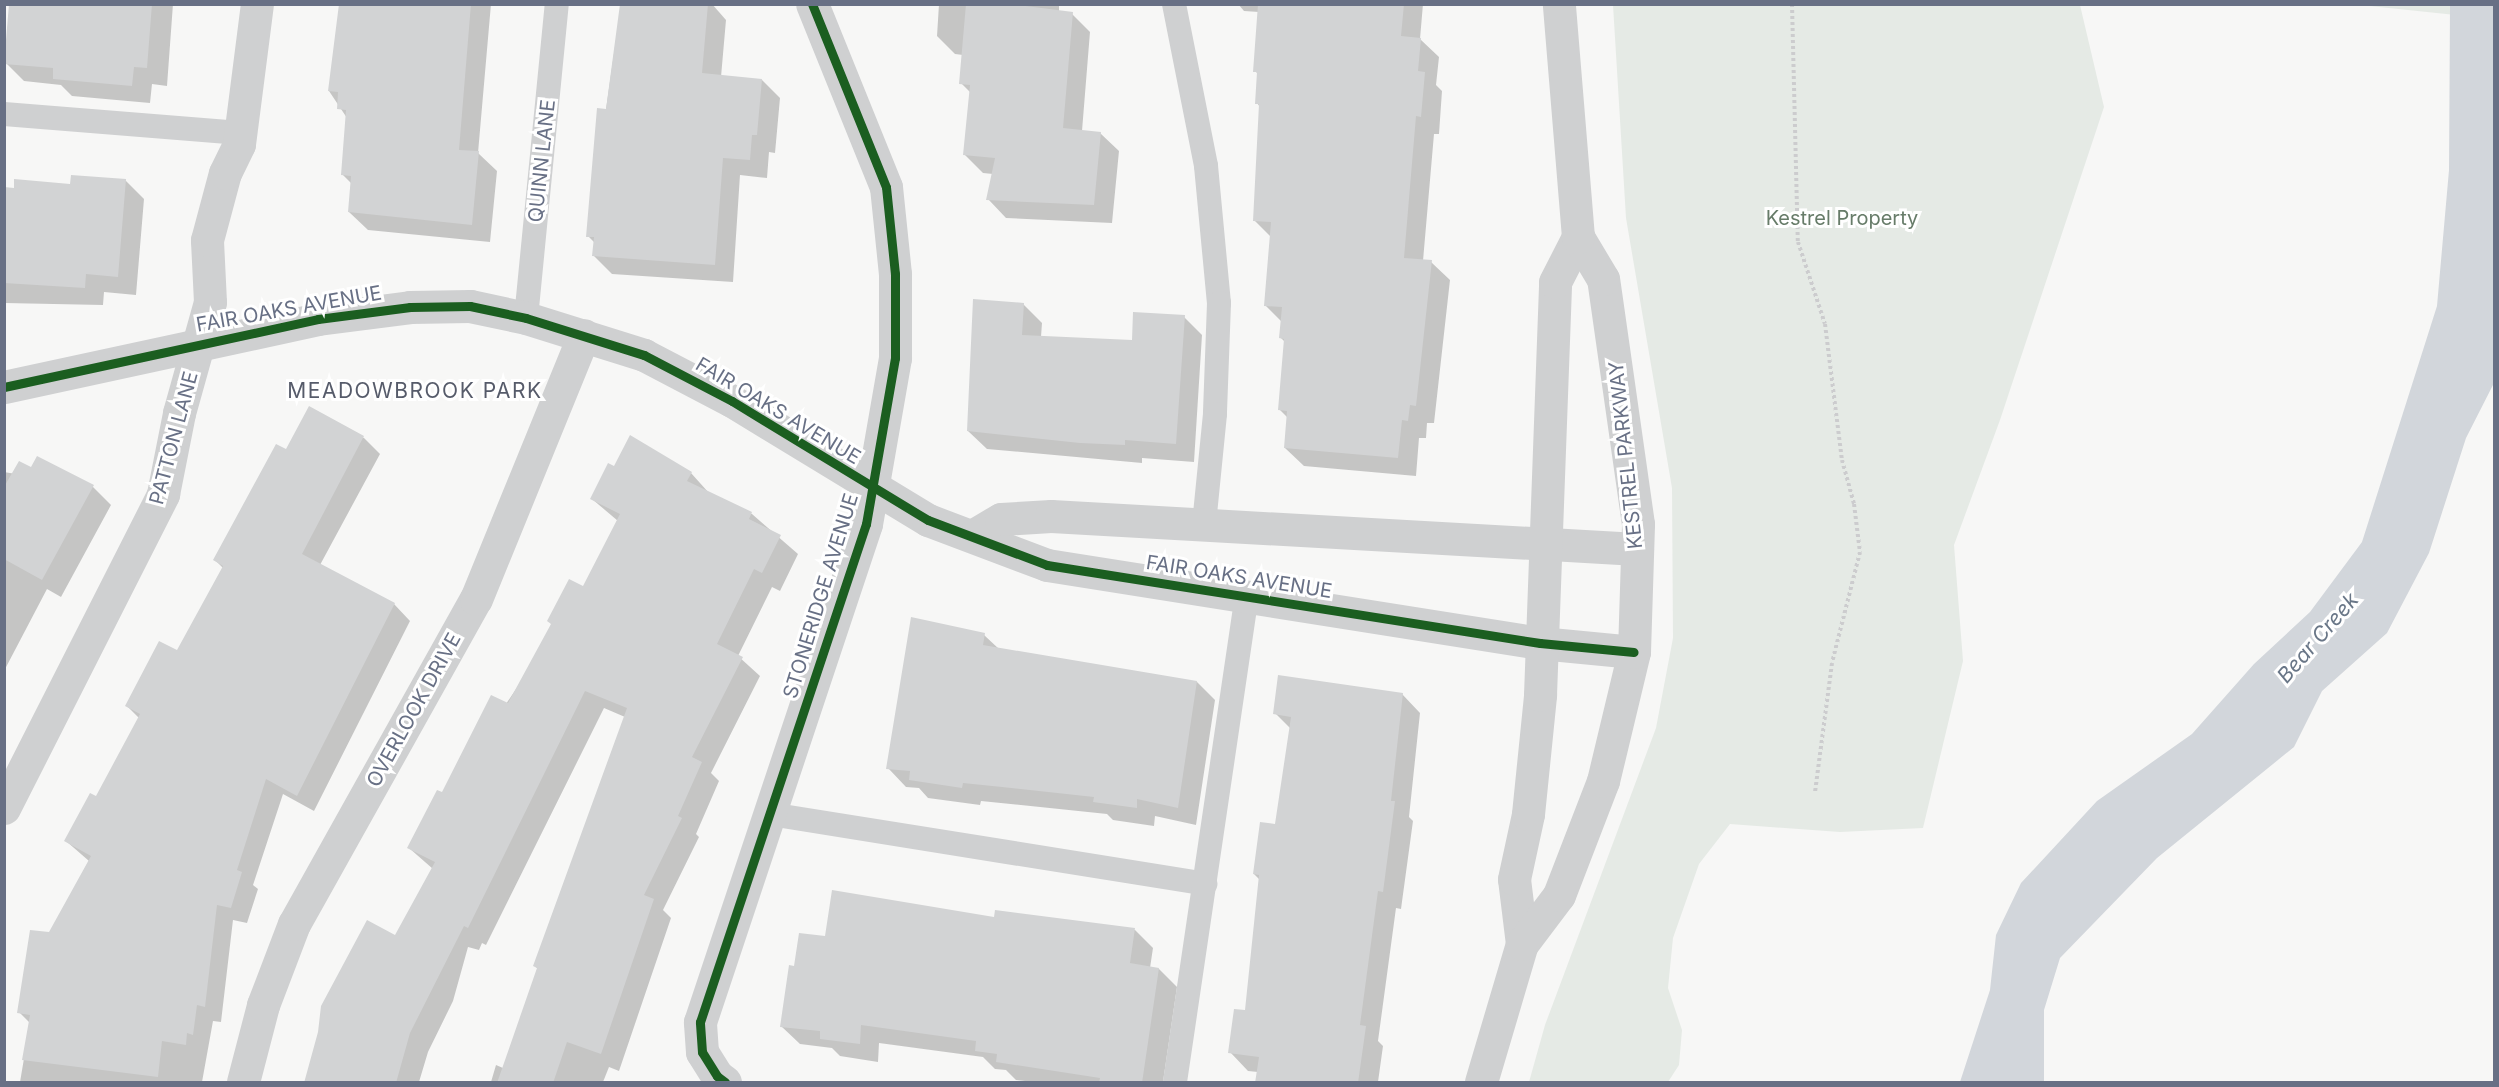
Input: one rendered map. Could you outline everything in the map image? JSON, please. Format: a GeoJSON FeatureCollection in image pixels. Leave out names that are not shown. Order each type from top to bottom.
{"type":"FeatureCollection","features":[{"type":"Feature","properties":{"kind":"street","name":"PATTON LANE"},"geometry":{"type":"LineString","coordinates":[[4,808],[163,494],[179,413],[201,341],[210,302],[207,240],[240,133],[257,4]]}},
{"type":"Feature","properties":{"kind":"street","name":"STONERIDGE AVENUE"},"geometry":{"type":"LineString","coordinates":[[725,1083],[717,1076],[702,1052],[700,1022],[856,559],[873,489],[895,358],[895,274],[886,187],[812,4]]}},
{"type":"Feature","properties":{"kind":"street","name":"KESTREL PARKWAY"},"geometry":{"type":"LineString","coordinates":[[1481,1083],[1522,944],[1559,895],[1603,781],[1634,652],[1637,549],[1626,426],[1603,279],[1578,237],[1559,4]]}},
{"type":"Feature","properties":{"kind":"street","name":"KESTREL PARKWAY"},"geometry":{"type":"LineString","coordinates":[[1522,944],[1514,879],[1528,814],[1540,695],[1540,643],[1555,282],[1578,237]]}},
{"type":"Feature","properties":{"kind":"street","name":"FAIR OAKS AVENUE"},"geometry":{"type":"LineString","coordinates":[[4,387],[201,341],[318,319],[410,307],[470,306],[584,334],[644,356],[732,401],[873,489],[928,520],[974,535],[1047,565],[1540,643],[1634,652]]}},
{"type":"Feature","properties":{"kind":"street","name":"OVERLOOK DRIVE"},"geometry":{"type":"LineString","coordinates":[[243,1083],[263,1005],[294,924],[477,599],[584,334]]}},
{"type":"Feature","properties":{"kind":"street"},"geometry":{"type":"LineString","coordinates":[[974,535],[1001,519],[1051,516],[1637,549]]}},
{"type":"Feature","properties":{"kind":"lane","name":"QUINN LANE"},"geometry":{"type":"LineString","coordinates":[[526,318],[557,4]]}},
{"type":"Feature","properties":{"kind":"lane"},"geometry":{"type":"LineString","coordinates":[[1174,4],[1206,166],[1219,303],[1215,414],[1204,524]]}},
{"type":"Feature","properties":{"kind":"lane"},"geometry":{"type":"LineString","coordinates":[[4,114],[240,133]]}},
{"type":"Feature","properties":{"kind":"lane"},"geometry":{"type":"LineString","coordinates":[[1175,1083],[1247,597]]}},
{"type":"Feature","properties":{"kind":"lane"},"geometry":{"type":"LineString","coordinates":[[770,814],[1205,884]]}},
{"type":"Feature","properties":{"kind":"path"},"geometry":{"type":"LineString","coordinates":[[1792,4],[1798,242],[1825,324],[1842,460],[1854,504],[1860,552],[1832,663],[1815,792]]}},
{"type":"Feature","properties":{"kind":"green space","name":"Kestrel Property"},"geometry":{"type":"Polygon","coordinates":[[[1613,5],[2080,5],[2104,107],[2000,420],[1954,545],[1963,661],[1923,828],[1840,832],[1730,824],[1699,864],[1673,938],[1668,988],[1682,1030],[1679,1065],[1668,1082],[1529,1082],[1545,1025],[1656,728],[1673,638],[1672,488],[1626,218],[1613,5]]]}},
{"type":"Feature","properties":{"kind":"green space"},"geometry":{"type":"Polygon","coordinates":[[[2360,5],[2494,5],[2494,19],[2360,5]]]}},
{"type":"Feature","properties":{"kind":"water","name":"Bear Creek"},"geometry":{"type":"Polygon","coordinates":[[[2450,5],[2494,5],[2494,383],[2466,438],[2429,553],[2387,633],[2322,691],[2294,747],[2157,858],[2060,958],[2044,1010],[2044,1082],[1960,1082],[1990,990],[1996,935],[2021,883],[2097,801],[2192,734],[2254,664],[2310,612],[2362,542],[2437,306],[2449,170],[2450,5]]]}},
{"type":"Feature","properties":{"kind":"building"},"geometry":{"type":"Polygon","coordinates":[[[9,4],[152,4],[147,68],[134,67],[132,86],[53,79],[53,68],[4,64],[9,4]]]}},
{"type":"Feature","properties":{"kind":"building"},"geometry":{"type":"Polygon","coordinates":[[[339,4],[471,4],[459,150],[479,151],[472,225],[348,212],[351,176],[341,175],[346,110],[337,109],[338,92],[328,91],[339,4]]]}},
{"type":"Feature","properties":{"kind":"building"},"geometry":{"type":"Polygon","coordinates":[[[620,4],[708,4],[702,73],[762,79],[757,135],[752,135],[750,160],[723,158],[715,265],[592,256],[594,237],[586,237],[597,108],[606,109],[620,4]]]}},
{"type":"Feature","properties":{"kind":"building"},"geometry":{"type":"Polygon","coordinates":[[[966,4],[1010,4],[1073,12],[1063,128],[1101,132],[1094,205],[986,200],[995,158],[963,155],[970,85],[959,84],[966,4]]]}},
{"type":"Feature","properties":{"kind":"building"},"geometry":{"type":"Polygon","coordinates":[[[1258,4],[1404,4],[1401,36],[1421,38],[1418,71],[1425,72],[1421,117],[1416,116],[1404,258],[1432,260],[1416,406],[1410,405],[1408,421],[1402,420],[1398,458],[1284,448],[1287,411],[1278,410],[1284,339],[1279,338],[1282,307],[1264,306],[1271,222],[1253,221],[1259,104],[1255,104],[1257,72],[1253,72],[1258,4]]]}},
{"type":"Feature","properties":{"kind":"building"},"geometry":{"type":"Polygon","coordinates":[[[71,175],[126,179],[118,277],[86,274],[85,288],[4,283],[4,187],[14,188],[14,179],[70,184],[71,175]]]}},
{"type":"Feature","properties":{"kind":"building"},"geometry":{"type":"Polygon","coordinates":[[[973,299],[1024,303],[1022,335],[1132,340],[1133,312],[1185,315],[1176,444],[1125,440],[1125,445],[1080,443],[967,431],[973,299]]]}},
{"type":"Feature","properties":{"kind":"building"},"geometry":{"type":"Polygon","coordinates":[[[309,406],[364,436],[302,554],[395,603],[297,796],[266,779],[237,870],[242,872],[231,908],[217,905],[205,1007],[197,1005],[193,1035],[187,1033],[186,1045],[162,1041],[158,1077],[22,1060],[30,1015],[17,1013],[30,930],[49,932],[91,856],[64,841],[90,793],[96,796],[140,714],[125,706],[159,641],[177,650],[223,566],[213,560],[276,444],[286,449],[309,406]]]}},
{"type":"Feature","properties":{"kind":"building"},"geometry":{"type":"Polygon","coordinates":[[[630,435],[692,472],[687,481],[752,512],[749,519],[781,535],[762,573],[754,569],[717,644],[743,657],[692,757],[702,762],[678,816],[682,818],[644,895],[654,899],[601,1054],[567,1042],[553,1083],[497,1083],[537,968],[533,966],[627,708],[585,691],[468,928],[464,926],[410,1033],[396,1083],[304,1083],[318,1032],[321,1006],[367,920],[395,935],[435,862],[407,848],[437,790],[442,792],[491,695],[508,703],[551,624],[547,621],[569,579],[583,586],[620,514],[590,499],[608,463],[614,466],[630,435]]]}},
{"type":"Feature","properties":{"kind":"building"},"geometry":{"type":"Polygon","coordinates":[[[37,456],[94,485],[42,580],[4,559],[4,487],[19,461],[31,467],[37,456]]]}},
{"type":"Feature","properties":{"kind":"building"},"geometry":{"type":"Polygon","coordinates":[[[911,617],[985,633],[983,645],[1197,681],[1178,808],[1137,799],[1137,808],[1093,802],[1094,797],[963,783],[962,788],[909,780],[910,771],[886,769],[911,617]]]}},
{"type":"Feature","properties":{"kind":"building"},"geometry":{"type":"Polygon","coordinates":[[[1278,675],[1403,693],[1391,801],[1395,801],[1383,892],[1378,891],[1360,1025],[1366,1026],[1358,1083],[1255,1083],[1259,1057],[1228,1053],[1234,1009],[1245,1010],[1259,875],[1253,874],[1260,822],[1275,824],[1291,717],[1273,714],[1278,675]]]}},
{"type":"Feature","properties":{"kind":"building"},"geometry":{"type":"Polygon","coordinates":[[[832,890],[994,917],[995,910],[1135,928],[1130,963],[1159,968],[1142,1083],[1099,1083],[1100,1078],[996,1062],[997,1054],[975,1051],[976,1041],[861,1025],[860,1044],[820,1039],[820,1031],[780,1027],[789,965],[794,966],[799,933],[825,936],[832,890]]]}},
{"type":"Feature","properties":{"kind":"cycle path"},"geometry":{"type":"LineString","coordinates":[[725,1082],[717,1076],[702,1052],[700,1022],[866,524],[895,358],[895,274],[886,187],[812,4]]}},
{"type":"Feature","properties":{"kind":"cycle path"},"geometry":{"type":"LineString","coordinates":[[4,387],[318,319],[410,307],[470,306],[526,318],[644,355],[732,401],[928,520],[1047,565],[1540,643],[1634,652]]}},
{"type":"Feature","properties":{"kind":"district","name":"MEADOWBROOK PARK"},"geometry":{"type":"Point","coordinates":[415,391]}}]}
